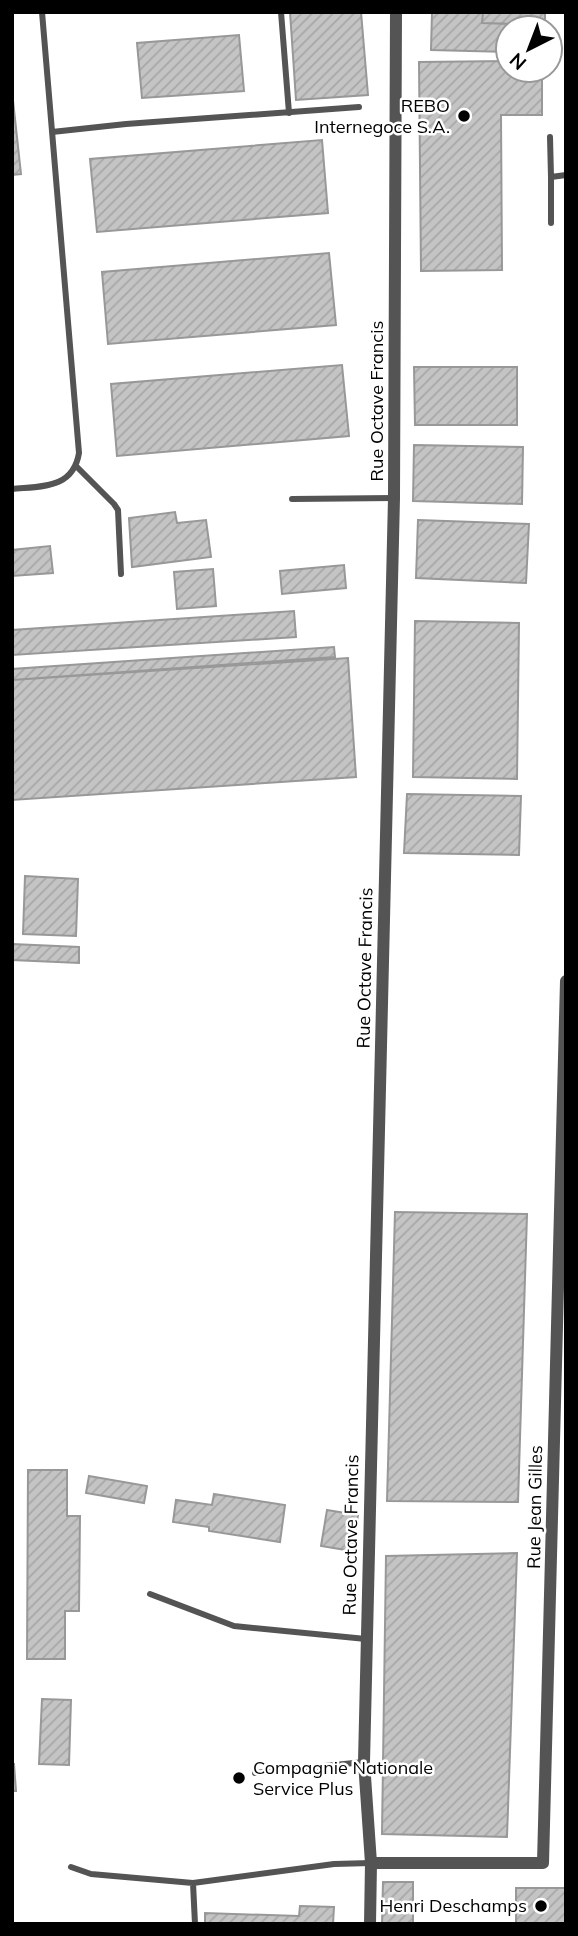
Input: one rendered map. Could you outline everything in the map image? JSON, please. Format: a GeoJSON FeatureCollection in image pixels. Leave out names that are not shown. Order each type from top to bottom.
{"type":"FeatureCollection","features":[{"type":"Feature","properties":{"kind":"street","name":"Rue Octave Francis"},"geometry":{"type":"LineString","coordinates":[[370,1924],[372,1863],[364,1762],[394,498],[396,12]]}},
{"type":"Feature","properties":{"kind":"street","name":"Rue Jean Gilles"},"geometry":{"type":"LineString","coordinates":[[372,1863],[543,1863],[566,981]]}},
{"type":"Feature","properties":{"kind":"lane"},"geometry":{"type":"LineString","coordinates":[[12,489],[48,486],[63,480],[76,467],[79,453],[42,12]]}},
{"type":"Feature","properties":{"kind":"lane"},"geometry":{"type":"LineString","coordinates":[[281,12],[289,113]]}},
{"type":"Feature","properties":{"kind":"lane"},"geometry":{"type":"LineString","coordinates":[[52,132],[359,107]]}},
{"type":"Feature","properties":{"kind":"lane"},"geometry":{"type":"LineString","coordinates":[[550,137],[551,223]]}},
{"type":"Feature","properties":{"kind":"lane"},"geometry":{"type":"LineString","coordinates":[[551,177],[566,175]]}},
{"type":"Feature","properties":{"kind":"lane"},"geometry":{"type":"LineString","coordinates":[[76,467],[118,510],[121,574]]}},
{"type":"Feature","properties":{"kind":"lane"},"geometry":{"type":"LineString","coordinates":[[292,499],[394,498]]}},
{"type":"Feature","properties":{"kind":"lane"},"geometry":{"type":"LineString","coordinates":[[150,1594],[234,1626],[366,1639]]}},
{"type":"Feature","properties":{"kind":"lane"},"geometry":{"type":"LineString","coordinates":[[254,1773],[364,1762]]}},
{"type":"Feature","properties":{"kind":"lane"},"geometry":{"type":"LineString","coordinates":[[71,1867],[91,1874],[193,1883],[334,1864],[372,1863]]}},
{"type":"Feature","properties":{"kind":"lane"},"geometry":{"type":"LineString","coordinates":[[193,1883],[195,1924]]}},
{"type":"Feature","properties":{"kind":"building"},"geometry":{"type":"Polygon","coordinates":[[[290,12],[361,12],[368,95],[296,100],[290,12]]]}},
{"type":"Feature","properties":{"kind":"building"},"geometry":{"type":"Polygon","coordinates":[[[432,12],[483,12],[482,23],[494,23],[494,52],[431,50],[432,12]]]}},
{"type":"Feature","properties":{"kind":"building"},"geometry":{"type":"Polygon","coordinates":[[[483,12],[545,12],[494,14],[494,23],[482,23],[483,12]]]}},
{"type":"Feature","properties":{"kind":"building"},"geometry":{"type":"Polygon","coordinates":[[[239,35],[244,91],[142,98],[137,43],[239,35]]]}},
{"type":"Feature","properties":{"kind":"building"},"geometry":{"type":"Polygon","coordinates":[[[494,61],[494,84],[542,84],[542,115],[501,115],[502,270],[421,271],[419,62],[494,61]]]}},
{"type":"Feature","properties":{"kind":"building"},"geometry":{"type":"Polygon","coordinates":[[[12,91],[21,174],[12,175],[12,91]]]}},
{"type":"Feature","properties":{"kind":"building"},"geometry":{"type":"Polygon","coordinates":[[[322,140],[328,213],[97,232],[90,159],[322,140]]]}},
{"type":"Feature","properties":{"kind":"building"},"geometry":{"type":"Polygon","coordinates":[[[329,253],[336,325],[108,344],[102,272],[329,253]]]}},
{"type":"Feature","properties":{"kind":"building"},"geometry":{"type":"Polygon","coordinates":[[[342,365],[349,436],[117,456],[111,384],[342,365]]]}},
{"type":"Feature","properties":{"kind":"building"},"geometry":{"type":"Polygon","coordinates":[[[414,367],[517,367],[517,425],[415,425],[414,367]]]}},
{"type":"Feature","properties":{"kind":"building"},"geometry":{"type":"Polygon","coordinates":[[[414,445],[523,447],[522,504],[413,501],[414,445]]]}},
{"type":"Feature","properties":{"kind":"building"},"geometry":{"type":"Polygon","coordinates":[[[175,512],[177,523],[206,520],[211,557],[132,567],[129,518],[175,512]]]}},
{"type":"Feature","properties":{"kind":"building"},"geometry":{"type":"Polygon","coordinates":[[[418,520],[529,524],[526,583],[416,578],[418,520]]]}},
{"type":"Feature","properties":{"kind":"building"},"geometry":{"type":"Polygon","coordinates":[[[50,546],[53,573],[12,576],[12,550],[50,546]]]}},
{"type":"Feature","properties":{"kind":"building"},"geometry":{"type":"Polygon","coordinates":[[[344,565],[346,588],[282,594],[280,571],[344,565]]]}},
{"type":"Feature","properties":{"kind":"building"},"geometry":{"type":"Polygon","coordinates":[[[213,569],[216,606],[177,609],[174,572],[213,569]]]}},
{"type":"Feature","properties":{"kind":"building"},"geometry":{"type":"Polygon","coordinates":[[[294,611],[296,637],[12,655],[12,630],[294,611]]]}},
{"type":"Feature","properties":{"kind":"building"},"geometry":{"type":"Polygon","coordinates":[[[415,621],[519,623],[517,779],[413,777],[415,621]]]}},
{"type":"Feature","properties":{"kind":"building"},"geometry":{"type":"Polygon","coordinates":[[[334,647],[335,657],[12,680],[12,669],[334,647]]]}},
{"type":"Feature","properties":{"kind":"building"},"geometry":{"type":"Polygon","coordinates":[[[348,658],[356,777],[12,800],[12,680],[348,658]]]}},
{"type":"Feature","properties":{"kind":"building"},"geometry":{"type":"Polygon","coordinates":[[[407,794],[521,796],[519,855],[404,853],[407,794]]]}},
{"type":"Feature","properties":{"kind":"building"},"geometry":{"type":"Polygon","coordinates":[[[25,876],[78,879],[76,936],[23,934],[25,876]]]}},
{"type":"Feature","properties":{"kind":"building"},"geometry":{"type":"Polygon","coordinates":[[[12,944],[79,947],[79,963],[12,960],[12,944]]]}},
{"type":"Feature","properties":{"kind":"building"},"geometry":{"type":"Polygon","coordinates":[[[395,1212],[527,1214],[518,1502],[387,1501],[395,1212]]]}},
{"type":"Feature","properties":{"kind":"building"},"geometry":{"type":"Polygon","coordinates":[[[28,1470],[67,1470],[67,1516],[80,1516],[79,1611],[65,1611],[65,1659],[27,1659],[28,1470]]]}},
{"type":"Feature","properties":{"kind":"building"},"geometry":{"type":"Polygon","coordinates":[[[89,1476],[147,1486],[144,1503],[86,1493],[89,1476]]]}},
{"type":"Feature","properties":{"kind":"building"},"geometry":{"type":"Polygon","coordinates":[[[214,1494],[285,1505],[280,1542],[209,1531],[209,1527],[173,1522],[176,1500],[212,1505],[214,1494]]]}},
{"type":"Feature","properties":{"kind":"building"},"geometry":{"type":"Polygon","coordinates":[[[327,1510],[358,1515],[352,1551],[321,1546],[327,1510]]]}},
{"type":"Feature","properties":{"kind":"building"},"geometry":{"type":"Polygon","coordinates":[[[517,1553],[507,1837],[382,1834],[386,1556],[517,1553]]]}},
{"type":"Feature","properties":{"kind":"building"},"geometry":{"type":"Polygon","coordinates":[[[42,1699],[71,1700],[69,1765],[39,1764],[42,1699]]]}},
{"type":"Feature","properties":{"kind":"building"},"geometry":{"type":"Polygon","coordinates":[[[14,1764],[16,1791],[12,1791],[14,1764]]]}},
{"type":"Feature","properties":{"kind":"building"},"geometry":{"type":"Polygon","coordinates":[[[383,1882],[413,1882],[413,1924],[382,1924],[383,1882]]]}},
{"type":"Feature","properties":{"kind":"building","name":"Henri Deschamps"},"geometry":{"type":"Polygon","coordinates":[[[516,1888],[566,1888],[566,1924],[516,1924],[516,1888]]]}},
{"type":"Feature","properties":{"kind":"building"},"geometry":{"type":"Polygon","coordinates":[[[300,1906],[334,1907],[333,1924],[205,1924],[205,1913],[299,1916],[300,1906]]]}},
{"type":"Feature","properties":{"kind":"place","name":"REBO Internegoce S.A."},"geometry":{"type":"Point","coordinates":[464,116]}},
{"type":"Feature","properties":{"kind":"place","name":"Compagnie Nationale Service Plus"},"geometry":{"type":"Point","coordinates":[239,1778]}},
{"type":"Feature","properties":{"kind":"place","name":"Henri Deschamps"},"geometry":{"type":"Point","coordinates":[541,1906]}}]}
